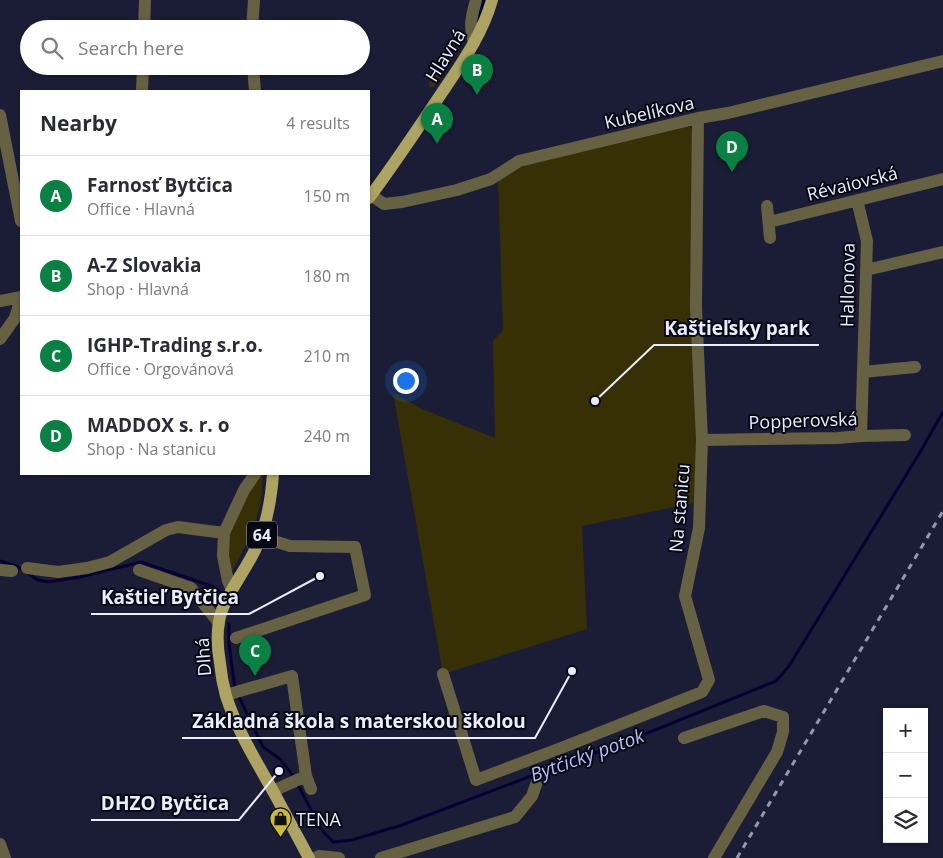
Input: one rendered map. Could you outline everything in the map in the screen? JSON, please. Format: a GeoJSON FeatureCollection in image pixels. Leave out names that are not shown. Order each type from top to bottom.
{"type":"FeatureCollection","features":[{"type":"Feature","properties":{"kind":"main road","name":"Hlavná"},"geometry":{"type":"LineString","coordinates":[[370,196],[433,107],[474,43],[492,0]]}},
{"type":"Feature","properties":{"kind":"main road","name":"Dlhá"},"geometry":{"type":"LineString","coordinates":[[273,475],[268,516],[261,537],[222,611],[219,623],[218,653],[222,682],[233,693],[233,716],[309,858]]}},
{"type":"Feature","properties":{"kind":"street"},"geometry":{"type":"LineString","coordinates":[[144,20],[145,0]]}},
{"type":"Feature","properties":{"kind":"street"},"geometry":{"type":"LineString","coordinates":[[253,20],[254,0]]}},
{"type":"Feature","properties":{"kind":"street"},"geometry":{"type":"LineString","coordinates":[[474,43],[470,29],[476,0]]}},
{"type":"Feature","properties":{"kind":"street","name":"Kubelíkova"},"geometry":{"type":"LineString","coordinates":[[370,196],[384,204],[457,190],[491,179],[519,161],[943,61]]}},
{"type":"Feature","properties":{"kind":"street"},"geometry":{"type":"LineString","coordinates":[[142,90],[143,75]]}},
{"type":"Feature","properties":{"kind":"street"},"geometry":{"type":"LineString","coordinates":[[254,75],[255,90]]}},
{"type":"Feature","properties":{"kind":"street"},"geometry":{"type":"LineString","coordinates":[[0,116],[20,216]]}},
{"type":"Feature","properties":{"kind":"street","name":"Na stanicu"},"geometry":{"type":"LineString","coordinates":[[443,674],[476,780],[702,692],[709,680],[685,596],[698,528],[702,440],[696,307],[698,118]]}},
{"type":"Feature","properties":{"kind":"street","name":"Révaiovská"},"geometry":{"type":"LineString","coordinates":[[769,222],[943,179]]}},
{"type":"Feature","properties":{"kind":"street","name":"Hallonova"},"geometry":{"type":"LineString","coordinates":[[857,200],[867,241],[861,436]]}},
{"type":"Feature","properties":{"kind":"street"},"geometry":{"type":"LineString","coordinates":[[767,206],[770,238]]}},
{"type":"Feature","properties":{"kind":"street"},"geometry":{"type":"LineString","coordinates":[[866,270],[943,252]]}},
{"type":"Feature","properties":{"kind":"street"},"geometry":{"type":"LineString","coordinates":[[0,301],[20,297]]}},
{"type":"Feature","properties":{"kind":"street"},"geometry":{"type":"LineString","coordinates":[[0,339],[15,318],[20,300]]}},
{"type":"Feature","properties":{"kind":"street"},"geometry":{"type":"LineString","coordinates":[[863,372],[915,367]]}},
{"type":"Feature","properties":{"kind":"street","name":"Popperovská"},"geometry":{"type":"LineString","coordinates":[[702,440],[906,435]]}},
{"type":"Feature","properties":{"kind":"street"},"geometry":{"type":"LineString","coordinates":[[232,590],[228,581],[223,556],[224,533],[244,490],[254,475]]}},
{"type":"Feature","properties":{"kind":"street"},"geometry":{"type":"LineString","coordinates":[[27,568],[58,572],[87,568],[110,562],[166,530],[178,527],[224,533]]}},
{"type":"Feature","properties":{"kind":"street"},"geometry":{"type":"LineString","coordinates":[[236,638],[364,595],[355,547],[290,546],[261,537]]}},
{"type":"Feature","properties":{"kind":"street"},"geometry":{"type":"LineString","coordinates":[[139,570],[192,588],[219,623]]}},
{"type":"Feature","properties":{"kind":"street"},"geometry":{"type":"LineString","coordinates":[[233,693],[292,676],[298,779],[311,789]]}},
{"type":"Feature","properties":{"kind":"street"},"geometry":{"type":"LineString","coordinates":[[684,738],[764,711],[783,717],[783,732],[777,752],[714,858]]}},
{"type":"Feature","properties":{"kind":"street"},"geometry":{"type":"LineString","coordinates":[[272,791],[298,779]]}},
{"type":"Feature","properties":{"kind":"street"},"geometry":{"type":"LineString","coordinates":[[381,858],[515,816],[532,796],[538,782]]}},
{"type":"Feature","properties":{"kind":"street"},"geometry":{"type":"LineString","coordinates":[[0,844],[5,858]]}},
{"type":"Feature","properties":{"kind":"street"},"geometry":{"type":"LineString","coordinates":[[315,858],[320,856],[339,858]]}},
{"type":"Feature","properties":{"kind":"shaded area"},"geometry":{"type":"Polygon","coordinates":[[[455,45],[459,49],[434,87],[430,87],[431,76],[434,75],[448,54],[447,50],[455,45]]]}},
{"type":"Feature","properties":{"kind":"shaded area"},"geometry":{"type":"Polygon","coordinates":[[[686,124],[693,130],[697,440],[694,503],[582,526],[587,629],[443,674],[393,393],[422,409],[495,438],[493,341],[503,330],[498,179],[515,167],[686,124]]]}},
{"type":"Feature","properties":{"kind":"shaded area"},"geometry":{"type":"Polygon","coordinates":[[[260,475],[263,475],[261,502],[252,533],[230,575],[226,541],[238,507],[260,475]]]}},
{"type":"Feature","properties":{"kind":"waterway"},"geometry":{"type":"LineString","coordinates":[[477,21],[484,0]]}},
{"type":"Feature","properties":{"kind":"waterway","name":"Bytčický potok"},"geometry":{"type":"LineString","coordinates":[[297,783],[321,829],[333,842],[352,840],[402,825],[623,743],[776,681],[789,666],[943,412]]}},
{"type":"Feature","properties":{"kind":"waterway","name":"Bytčický potok"},"geometry":{"type":"LineString","coordinates":[[0,561],[16,566],[38,580],[48,582],[80,577],[141,562],[211,586],[219,591]]}},
{"type":"Feature","properties":{"kind":"waterway","name":"Bytčický potok"},"geometry":{"type":"LineString","coordinates":[[229,624],[229,643],[235,690]]}},
{"type":"Feature","properties":{"kind":"waterway","name":"Bytčický potok"},"geometry":{"type":"LineString","coordinates":[[238,695],[263,747],[280,759],[294,777]]}},
{"type":"Feature","properties":{"kind":"railway"},"geometry":{"type":"LineString","coordinates":[[737,858],[943,511]]}},
{"type":"Feature","properties":{"kind":"place","name":"A-Z Slovakia"},"geometry":{"type":"Point","coordinates":[477,95]}},
{"type":"Feature","properties":{"kind":"place","name":"Farnosť Bytčica"},"geometry":{"type":"Point","coordinates":[437,144]}},
{"type":"Feature","properties":{"kind":"place","name":"MADDOX s. r. o"},"geometry":{"type":"Point","coordinates":[732,172]}},
{"type":"Feature","properties":{"kind":"place","name":"Kaštieľsky park"},"geometry":{"type":"Point","coordinates":[595,401]}},
{"type":"Feature","properties":{"kind":"place","name":"Kaštieľ Bytčica"},"geometry":{"type":"Point","coordinates":[320,576]}},
{"type":"Feature","properties":{"kind":"place","name":"Základná škola s materskou školou"},"geometry":{"type":"Point","coordinates":[572,671]}},
{"type":"Feature","properties":{"kind":"place","name":"IGHP-Trading s.r.o."},"geometry":{"type":"Point","coordinates":[255,676]}},
{"type":"Feature","properties":{"kind":"place","name":"DHZO Bytčica"},"geometry":{"type":"Point","coordinates":[279,771]}},
{"type":"Feature","properties":{"kind":"place","name":"TENA"},"geometry":{"type":"Point","coordinates":[280,838]}}]}
